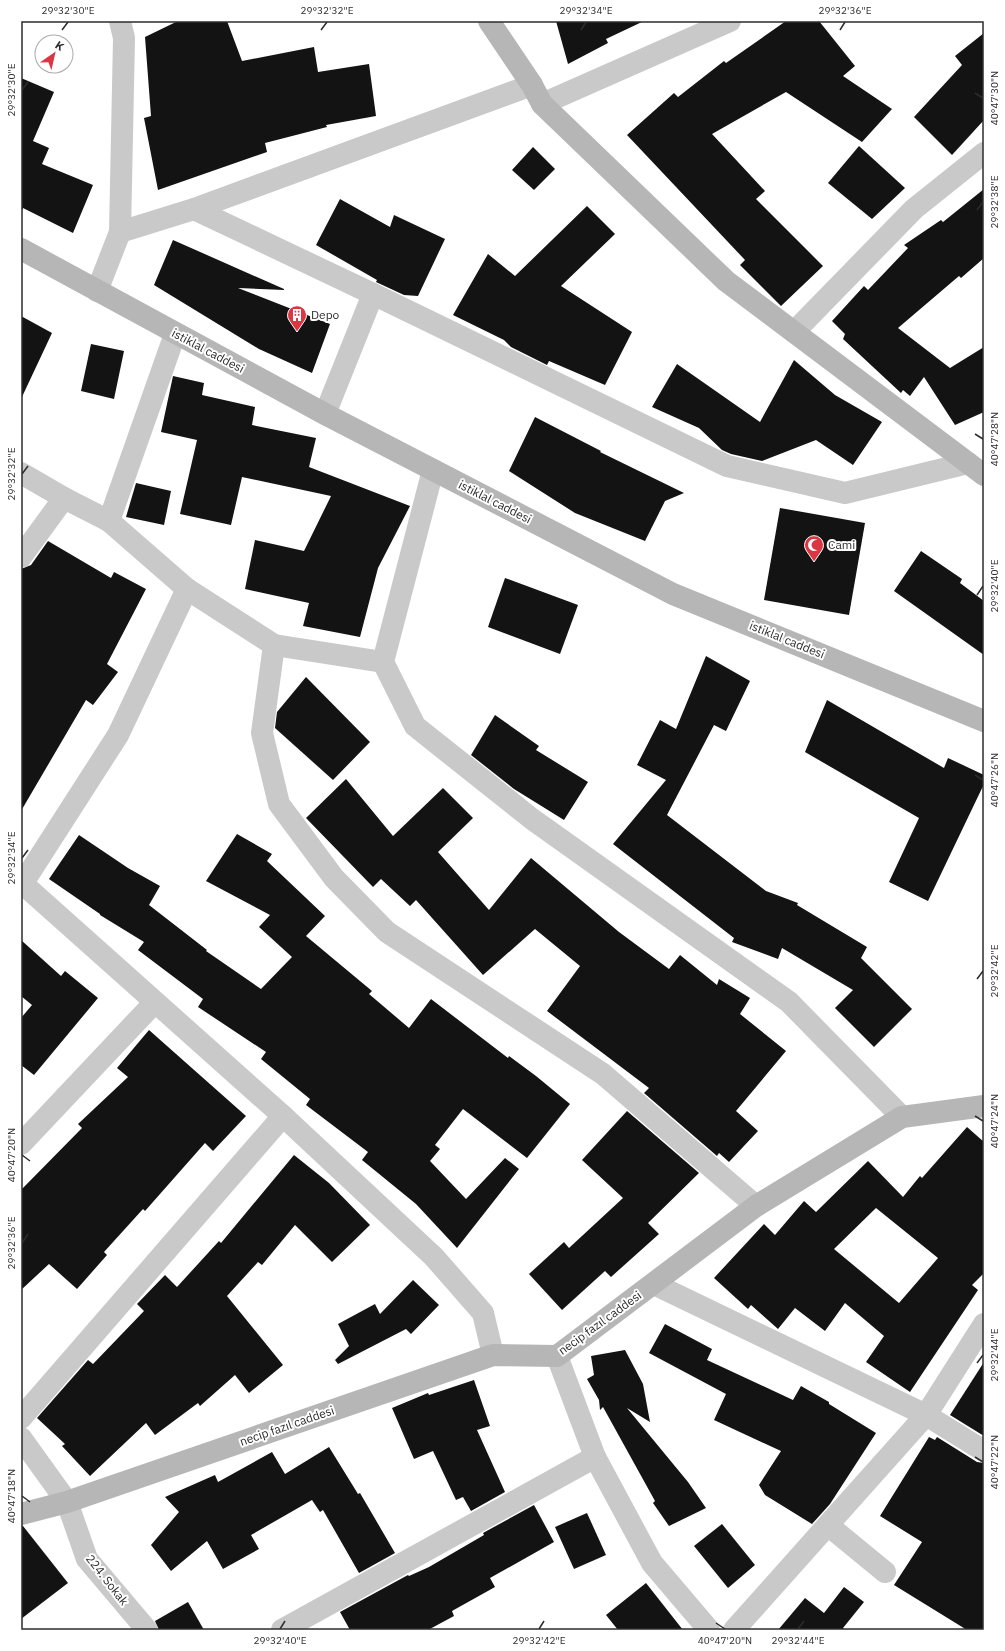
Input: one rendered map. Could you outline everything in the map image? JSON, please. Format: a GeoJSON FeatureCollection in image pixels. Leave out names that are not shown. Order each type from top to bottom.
{"type":"FeatureCollection","features":[{"type":"Feature","properties":{"kind":"street"},"geometry":{"type":"LineString","coordinates":[[97,292],[120,232],[124,38],[120,21]]}},
{"type":"Feature","properties":{"kind":"street"},"geometry":{"type":"LineString","coordinates":[[489,21],[532,85],[542,104],[726,281],[976,469]]}},
{"type":"Feature","properties":{"kind":"street"},"geometry":{"type":"LineString","coordinates":[[542,104],[730,21]]}},
{"type":"Feature","properties":{"kind":"street"},"geometry":{"type":"LineString","coordinates":[[120,232],[194,210],[532,85]]}},
{"type":"Feature","properties":{"kind":"street"},"geometry":{"type":"LineString","coordinates":[[794,332],[914,209],[984,153]]}},
{"type":"Feature","properties":{"kind":"street"},"geometry":{"type":"LineString","coordinates":[[194,210],[373,294],[727,466],[845,493],[976,469]]}},
{"type":"Feature","properties":{"kind":"street","name":"istiklal caddesi"},"geometry":{"type":"LineString","coordinates":[[21,249],[97,292],[325,414],[673,594],[984,721]]}},
{"type":"Feature","properties":{"kind":"street"},"geometry":{"type":"LineString","coordinates":[[325,414],[373,294]]}},
{"type":"Feature","properties":{"kind":"street"},"geometry":{"type":"LineString","coordinates":[[109,520],[175,334]]}},
{"type":"Feature","properties":{"kind":"street"},"geometry":{"type":"LineString","coordinates":[[433,470],[382,662],[416,726],[532,818],[789,1002],[902,1117]]}},
{"type":"Feature","properties":{"kind":"street"},"geometry":{"type":"LineString","coordinates":[[21,473],[64,498],[109,520],[187,589],[274,646],[382,662]]}},
{"type":"Feature","properties":{"kind":"street"},"geometry":{"type":"LineString","coordinates":[[21,557],[64,498]]}},
{"type":"Feature","properties":{"kind":"street"},"geometry":{"type":"LineString","coordinates":[[187,589],[118,735],[22,885],[283,1116],[434,1256],[483,1313],[493,1355]]}},
{"type":"Feature","properties":{"kind":"street"},"geometry":{"type":"LineString","coordinates":[[274,646],[262,733],[279,804],[334,878],[387,932],[603,1074],[756,1206]]}},
{"type":"Feature","properties":{"kind":"street"},"geometry":{"type":"LineString","coordinates":[[21,1144],[155,1002]]}},
{"type":"Feature","properties":{"kind":"street","name":"necip fazıl caddesi"},"geometry":{"type":"LineString","coordinates":[[21,1514],[67,1502],[493,1355],[557,1356],[756,1206],[902,1117],[984,1106]]}},
{"type":"Feature","properties":{"kind":"street"},"geometry":{"type":"LineString","coordinates":[[21,1418],[283,1116]]}},
{"type":"Feature","properties":{"kind":"street"},"geometry":{"type":"LineString","coordinates":[[654,1284],[926,1415],[984,1451]]}},
{"type":"Feature","properties":{"kind":"street"},"geometry":{"type":"LineString","coordinates":[[734,1630],[829,1526],[926,1415],[984,1324]]}},
{"type":"Feature","properties":{"kind":"street"},"geometry":{"type":"LineString","coordinates":[[557,1356],[595,1457],[652,1562],[709,1630]]}},
{"type":"Feature","properties":{"kind":"street","name":"224. Sokak"},"geometry":{"type":"LineString","coordinates":[[21,1438],[67,1502],[87,1559],[147,1630]]}},
{"type":"Feature","properties":{"kind":"street"},"geometry":{"type":"LineString","coordinates":[[282,1630],[595,1457]]}},
{"type":"Feature","properties":{"kind":"street"},"geometry":{"type":"LineString","coordinates":[[829,1526],[885,1572]]}},
{"type":"Feature","properties":{"kind":"building"},"geometry":{"type":"Polygon","coordinates":[[[178,21],[227,21],[242,61],[314,47],[318,72],[369,64],[376,116],[326,125],[327,127],[265,143],[267,152],[158,190],[144,118],[151,116],[145,37],[178,21]]]}},
{"type":"Feature","properties":{"kind":"building"},"geometry":{"type":"Polygon","coordinates":[[[556,21],[644,21],[606,39],[608,43],[568,64],[556,21]]]}},
{"type":"Feature","properties":{"kind":"building"},"geometry":{"type":"Polygon","coordinates":[[[786,21],[819,21],[855,66],[843,76],[892,109],[862,142],[786,92],[712,134],[765,191],[756,199],[823,266],[781,306],[740,265],[745,260],[627,135],[674,93],[678,97],[724,61],[726,63],[786,21]]]}},
{"type":"Feature","properties":{"kind":"building"},"geometry":{"type":"Polygon","coordinates":[[[984,33],[984,120],[952,155],[914,117],[962,65],[955,56],[984,33]]]}},
{"type":"Feature","properties":{"kind":"building"},"geometry":{"type":"Polygon","coordinates":[[[21,78],[54,92],[33,141],[49,148],[42,164],[93,185],[73,233],[23,208],[21,213],[21,78]]]}},
{"type":"Feature","properties":{"kind":"building"},"geometry":{"type":"Polygon","coordinates":[[[859,146],[905,188],[872,219],[828,183],[859,146]]]}},
{"type":"Feature","properties":{"kind":"building"},"geometry":{"type":"Polygon","coordinates":[[[533,147],[555,169],[534,190],[512,170],[533,147]]]}},
{"type":"Feature","properties":{"kind":"building"},"geometry":{"type":"Polygon","coordinates":[[[984,189],[984,258],[961,278],[959,276],[898,328],[950,368],[984,347],[984,412],[955,425],[924,377],[910,396],[903,390],[901,393],[843,339],[845,334],[832,321],[864,286],[868,290],[908,248],[904,245],[941,220],[943,222],[984,189]]]}},
{"type":"Feature","properties":{"kind":"building"},"geometry":{"type":"Polygon","coordinates":[[[340,199],[390,227],[394,215],[445,239],[418,296],[404,295],[376,282],[377,280],[316,245],[340,199]]]}},
{"type":"Feature","properties":{"kind":"building"},"geometry":{"type":"Polygon","coordinates":[[[587,206],[615,234],[561,286],[632,332],[605,385],[549,361],[547,365],[511,347],[504,340],[453,315],[488,254],[515,276],[587,206]]]}},
{"type":"Feature","properties":{"kind":"building"},"geometry":{"type":"Polygon","coordinates":[[[173,240],[284,290],[238,288],[330,324],[312,373],[259,349],[154,285],[173,240]]]}},
{"type":"Feature","properties":{"kind":"building"},"geometry":{"type":"Polygon","coordinates":[[[21,316],[52,333],[21,399],[21,316]]]}},
{"type":"Feature","properties":{"kind":"building"},"geometry":{"type":"Polygon","coordinates":[[[91,344],[124,351],[114,399],[81,391],[91,344]]]}},
{"type":"Feature","properties":{"kind":"building"},"geometry":{"type":"Polygon","coordinates":[[[794,360],[835,395],[882,422],[853,465],[816,440],[762,461],[731,454],[722,450],[699,428],[652,407],[677,364],[760,422],[794,360]]]}},
{"type":"Feature","properties":{"kind":"building"},"geometry":{"type":"Polygon","coordinates":[[[173,376],[204,383],[202,395],[255,407],[252,425],[316,438],[309,467],[410,506],[378,568],[360,637],[303,626],[309,603],[245,589],[255,540],[304,551],[331,496],[242,477],[231,525],[180,514],[197,440],[161,432],[173,376]]]}},
{"type":"Feature","properties":{"kind":"building"},"geometry":{"type":"Polygon","coordinates":[[[535,417],[601,451],[600,452],[684,493],[665,501],[645,541],[575,513],[509,471],[535,417]]]}},
{"type":"Feature","properties":{"kind":"building"},"geometry":{"type":"Polygon","coordinates":[[[136,483],[171,491],[164,525],[126,517],[136,483]]]}},
{"type":"Feature","properties":{"kind":"building","name":"Cami"},"geometry":{"type":"Polygon","coordinates":[[[780,508],[865,523],[849,615],[764,600],[780,508]]]}},
{"type":"Feature","properties":{"kind":"building"},"geometry":{"type":"Polygon","coordinates":[[[48,541],[111,578],[114,572],[146,589],[107,664],[118,672],[93,705],[86,700],[21,811],[21,569],[31,565],[48,541]]]}},
{"type":"Feature","properties":{"kind":"building"},"geometry":{"type":"Polygon","coordinates":[[[921,551],[962,579],[960,583],[984,601],[984,655],[894,591],[921,551]]]}},
{"type":"Feature","properties":{"kind":"building"},"geometry":{"type":"Polygon","coordinates":[[[505,578],[578,605],[560,654],[488,627],[505,578]]]}},
{"type":"Feature","properties":{"kind":"building"},"geometry":{"type":"Polygon","coordinates":[[[706,656],[750,681],[726,731],[714,725],[667,815],[766,891],[798,903],[797,905],[867,947],[861,958],[912,1009],[874,1047],[835,1008],[853,990],[782,948],[778,959],[732,942],[734,938],[613,844],[666,780],[637,765],[660,720],[676,729],[706,656]]]}},
{"type":"Feature","properties":{"kind":"building"},"geometry":{"type":"Polygon","coordinates":[[[306,677],[370,742],[333,780],[275,728],[277,712],[306,677]]]}},
{"type":"Feature","properties":{"kind":"building"},"geometry":{"type":"Polygon","coordinates":[[[827,700],[944,768],[948,758],[984,775],[984,784],[928,901],[889,882],[919,818],[805,752],[827,700]]]}},
{"type":"Feature","properties":{"kind":"building"},"geometry":{"type":"Polygon","coordinates":[[[495,715],[539,746],[536,750],[588,782],[564,820],[514,789],[471,755],[495,715]]]}},
{"type":"Feature","properties":{"kind":"building"},"geometry":{"type":"Polygon","coordinates":[[[346,779],[393,836],[443,788],[473,818],[438,852],[489,910],[531,858],[619,932],[669,969],[680,955],[717,985],[719,979],[750,998],[740,1014],[786,1051],[736,1111],[758,1131],[729,1162],[719,1153],[717,1156],[644,1093],[649,1088],[547,1011],[580,966],[535,929],[483,975],[416,900],[410,906],[381,879],[373,887],[306,818],[346,779]]]}},
{"type":"Feature","properties":{"kind":"building"},"geometry":{"type":"Polygon","coordinates":[[[237,834],[272,854],[267,861],[325,916],[306,936],[372,991],[369,994],[409,1028],[431,999],[508,1058],[509,1056],[536,1076],[570,1104],[527,1158],[463,1109],[435,1145],[440,1149],[430,1161],[466,1199],[505,1158],[519,1169],[457,1248],[416,1204],[362,1160],[368,1152],[306,1105],[310,1099],[261,1059],[266,1052],[198,1007],[203,999],[138,950],[144,942],[100,915],[49,879],[79,835],[128,868],[160,886],[149,905],[207,950],[206,951],[261,989],[292,957],[259,927],[270,915],[206,881],[237,834]]]}},
{"type":"Feature","properties":{"kind":"building"},"geometry":{"type":"Polygon","coordinates":[[[21,940],[61,976],[65,971],[98,998],[34,1075],[21,1065],[21,1018],[32,1005],[21,996],[21,940]]]}},
{"type":"Feature","properties":{"kind":"building"},"geometry":{"type":"Polygon","coordinates":[[[149,1030],[246,1116],[213,1151],[205,1143],[145,1211],[143,1209],[104,1252],[107,1255],[77,1289],[49,1264],[21,1290],[21,1190],[82,1128],[78,1124],[128,1077],[117,1068],[149,1030]]]}},
{"type":"Feature","properties":{"kind":"building"},"geometry":{"type":"Polygon","coordinates":[[[627,1111],[699,1173],[648,1223],[659,1234],[611,1277],[605,1271],[562,1310],[529,1274],[564,1242],[569,1248],[623,1198],[582,1160],[627,1111]]]}},
{"type":"Feature","properties":{"kind":"building"},"geometry":{"type":"Polygon","coordinates":[[[967,1127],[984,1142],[984,1273],[972,1285],[978,1290],[910,1392],[866,1362],[884,1336],[845,1303],[825,1331],[795,1308],[778,1329],[751,1305],[748,1309],[714,1278],[764,1224],[775,1235],[804,1201],[816,1212],[868,1161],[903,1197],[920,1176],[922,1178],[967,1127]],[[876,1208],[834,1249],[899,1303],[938,1258],[876,1208]]]}},
{"type":"Feature","properties":{"kind":"building"},"geometry":{"type":"Polygon","coordinates":[[[294,1155],[329,1183],[370,1225],[332,1262],[295,1225],[262,1265],[258,1262],[227,1296],[283,1365],[249,1393],[235,1375],[200,1406],[198,1403],[155,1435],[146,1423],[90,1476],[62,1446],[65,1444],[37,1418],[88,1360],[93,1364],[144,1311],[137,1304],[165,1275],[177,1287],[219,1241],[221,1243],[294,1155]]]}},
{"type":"Feature","properties":{"kind":"building"},"geometry":{"type":"Polygon","coordinates":[[[413,1280],[439,1305],[411,1334],[406,1329],[338,1364],[335,1360],[349,1346],[338,1324],[375,1304],[380,1314],[413,1280]]]}},
{"type":"Feature","properties":{"kind":"building"},"geometry":{"type":"Polygon","coordinates":[[[665,1324],[712,1349],[707,1360],[793,1400],[801,1386],[829,1402],[829,1404],[876,1433],[830,1504],[812,1524],[765,1495],[759,1485],[781,1451],[714,1420],[726,1394],[649,1353],[665,1324]]]}},
{"type":"Feature","properties":{"kind":"building"},"geometry":{"type":"Polygon","coordinates":[[[625,1350],[643,1384],[650,1422],[627,1408],[688,1482],[706,1508],[669,1526],[653,1503],[655,1501],[603,1407],[600,1410],[599,1400],[587,1379],[594,1375],[591,1356],[625,1350]]]}},
{"type":"Feature","properties":{"kind":"building"},"geometry":{"type":"Polygon","coordinates":[[[984,1362],[984,1436],[950,1415],[984,1362]]]}},
{"type":"Feature","properties":{"kind":"building"},"geometry":{"type":"Polygon","coordinates":[[[474,1380],[490,1426],[477,1430],[505,1492],[471,1511],[463,1497],[456,1500],[433,1451],[414,1459],[392,1408],[428,1393],[429,1395],[474,1380]]]}},
{"type":"Feature","properties":{"kind":"building"},"geometry":{"type":"Polygon","coordinates":[[[929,1437],[935,1440],[937,1437],[977,1462],[984,1463],[984,1630],[967,1630],[894,1585],[922,1542],[880,1516],[929,1437]]]}},
{"type":"Feature","properties":{"kind":"building"},"geometry":{"type":"Polygon","coordinates":[[[329,1447],[358,1494],[360,1493],[395,1553],[359,1573],[323,1510],[320,1512],[312,1500],[251,1535],[259,1549],[223,1569],[207,1541],[171,1571],[151,1545],[179,1512],[165,1497],[215,1475],[218,1482],[272,1452],[285,1474],[329,1447]]]}},
{"type":"Feature","properties":{"kind":"building"},"geometry":{"type":"Polygon","coordinates":[[[534,1505],[554,1542],[490,1578],[495,1587],[452,1611],[454,1616],[428,1630],[350,1630],[340,1612],[408,1575],[409,1576],[429,1567],[484,1535],[483,1533],[534,1505]]]}},
{"type":"Feature","properties":{"kind":"building"},"geometry":{"type":"Polygon","coordinates":[[[587,1513],[606,1555],[574,1569],[555,1527],[587,1513]]]}},
{"type":"Feature","properties":{"kind":"building"},"geometry":{"type":"Polygon","coordinates":[[[722,1524],[755,1565],[728,1588],[694,1546],[722,1524]]]}},
{"type":"Feature","properties":{"kind":"building"},"geometry":{"type":"Polygon","coordinates":[[[21,1526],[23,1526],[68,1583],[21,1619],[21,1526]]]}},
{"type":"Feature","properties":{"kind":"building"},"geometry":{"type":"Polygon","coordinates":[[[646,1583],[683,1630],[618,1630],[606,1615],[646,1583]]]}},
{"type":"Feature","properties":{"kind":"building"},"geometry":{"type":"Polygon","coordinates":[[[844,1587],[864,1602],[843,1628],[845,1630],[778,1630],[805,1598],[824,1613],[844,1587]]]}},
{"type":"Feature","properties":{"kind":"building"},"geometry":{"type":"Polygon","coordinates":[[[188,1602],[204,1630],[159,1630],[155,1621],[188,1602]]]}},
{"type":"Feature","properties":{"kind":"place","name":"Depo"},"geometry":{"type":"Point","coordinates":[297,332]}},
{"type":"Feature","properties":{"kind":"place","name":"Cami"},"geometry":{"type":"Point","coordinates":[814,562]}}]}
